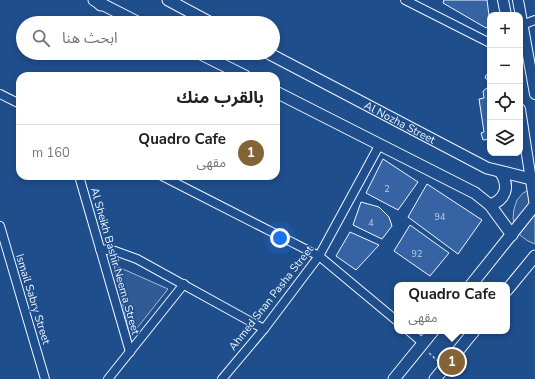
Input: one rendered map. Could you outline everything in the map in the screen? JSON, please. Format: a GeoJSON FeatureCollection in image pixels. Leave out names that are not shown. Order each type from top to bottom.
{"type":"FeatureCollection","features":[{"type":"Feature","properties":{"kind":"main road"},"geometry":{"type":"LineString","coordinates":[[168,0],[198,16]]}},
{"type":"Feature","properties":{"kind":"main road"},"geometry":{"type":"LineString","coordinates":[[97,1],[126,16]]}},
{"type":"Feature","properties":{"kind":"main road","name":"Al Nozha Street"},"geometry":{"type":"LineString","coordinates":[[280,59],[487,168],[501,173],[532,179]]}},
{"type":"Feature","properties":{"kind":"main road"},"geometry":{"type":"LineString","coordinates":[[213,60],[237,72]]}},
{"type":"Feature","properties":{"kind":"main road"},"geometry":{"type":"LineString","coordinates":[[280,94],[460,185],[490,205],[512,235]]}},
{"type":"Feature","properties":{"kind":"main road"},"geometry":{"type":"LineString","coordinates":[[490,205],[502,198],[505,192],[506,185],[501,173]]}},
{"type":"Feature","properties":{"kind":"main road"},"geometry":{"type":"LineString","coordinates":[[473,282],[535,206]]}},
{"type":"Feature","properties":{"kind":"main road"},"geometry":{"type":"LineString","coordinates":[[510,286],[535,256]]}},
{"type":"Feature","properties":{"kind":"main road"},"geometry":{"type":"LineString","coordinates":[[394,379],[431,334]]}},
{"type":"Feature","properties":{"kind":"main road"},"geometry":{"type":"LineString","coordinates":[[435,379],[472,334]]}},
{"type":"Feature","properties":{"kind":"street"},"geometry":{"type":"LineString","coordinates":[[405,0],[487,41]]}},
{"type":"Feature","properties":{"kind":"street"},"geometry":{"type":"LineString","coordinates":[[503,0],[505,12]]}},
{"type":"Feature","properties":{"kind":"street"},"geometry":{"type":"LineString","coordinates":[[518,0],[520,12]]}},
{"type":"Feature","properties":{"kind":"street"},"geometry":{"type":"LineString","coordinates":[[523,25],[535,20]]}},
{"type":"Feature","properties":{"kind":"street"},"geometry":{"type":"LineString","coordinates":[[523,30],[535,94]]}},
{"type":"Feature","properties":{"kind":"street"},"geometry":{"type":"LineString","coordinates":[[0,94],[16,102]]}},
{"type":"Feature","properties":{"kind":"street"},"geometry":{"type":"LineString","coordinates":[[522,120],[535,206]]}},
{"type":"Feature","properties":{"kind":"street","name":"Ahmed Snan Pasha Street"},"geometry":{"type":"LineString","coordinates":[[222,379],[264,329],[319,256],[380,144]]}},
{"type":"Feature","properties":{"kind":"street","name":"Al Sheikh Bashir Neema Street"},"geometry":{"type":"LineString","coordinates":[[81,180],[130,352]]}},
{"type":"Feature","properties":{"kind":"street"},"geometry":{"type":"LineString","coordinates":[[170,180],[319,256],[394,318]]}},
{"type":"Feature","properties":{"kind":"street","name":"Ismail Sabry Street"},"geometry":{"type":"LineString","coordinates":[[0,226],[45,379]]}},
{"type":"Feature","properties":{"kind":"street"},"geometry":{"type":"LineString","coordinates":[[100,249],[115,251],[137,259],[264,329]]}},
{"type":"Feature","properties":{"kind":"street"},"geometry":{"type":"LineString","coordinates":[[108,379],[184,284]]}},
{"type":"Feature","properties":{"kind":"street"},"geometry":{"type":"LineString","coordinates":[[412,334],[422,345]]}},
{"type":"Feature","properties":{"kind":"path"},"geometry":{"type":"LineString","coordinates":[[422,345],[445,367]]}},
{"type":"Feature","properties":{"kind":"shaded area"},"geometry":{"type":"Polygon","coordinates":[[[535,187],[535,244],[520,235],[515,227],[513,218],[517,200],[523,193],[535,187]]]}},
{"type":"Feature","properties":{"kind":"shaded area"},"geometry":{"type":"Polygon","coordinates":[[[114,265],[168,289],[130,337],[114,265]]]}},
{"type":"Feature","properties":{"kind":"building"},"geometry":{"type":"Polygon","coordinates":[[[444,0],[487,0],[489,12],[487,12],[487,27],[486,28],[443,3],[444,0]]]}},
{"type":"Feature","properties":{"kind":"building"},"geometry":{"type":"Polygon","coordinates":[[[487,88],[487,139],[483,140],[481,133],[484,132],[479,99],[484,98],[483,91],[487,88]]]}},
{"type":"Feature","properties":{"kind":"building"},"geometry":{"type":"Polygon","coordinates":[[[383,159],[418,182],[398,210],[366,193],[383,159]]]}},
{"type":"Feature","properties":{"kind":"building"},"geometry":{"type":"Polygon","coordinates":[[[427,184],[482,220],[458,254],[408,217],[427,184]]]}},
{"type":"Feature","properties":{"kind":"building"},"geometry":{"type":"Polygon","coordinates":[[[361,202],[379,207],[389,217],[392,226],[382,239],[353,225],[361,202]]]}},
{"type":"Feature","properties":{"kind":"building"},"geometry":{"type":"Polygon","coordinates":[[[410,225],[449,253],[430,276],[394,251],[410,225]]]}},
{"type":"Feature","properties":{"kind":"building"},"geometry":{"type":"Polygon","coordinates":[[[350,232],[379,245],[356,270],[336,256],[350,232]]]}},
{"type":"Feature","properties":{"kind":"place","name":"Quadro Cafe"},"geometry":{"type":"Point","coordinates":[452,362]}}]}
